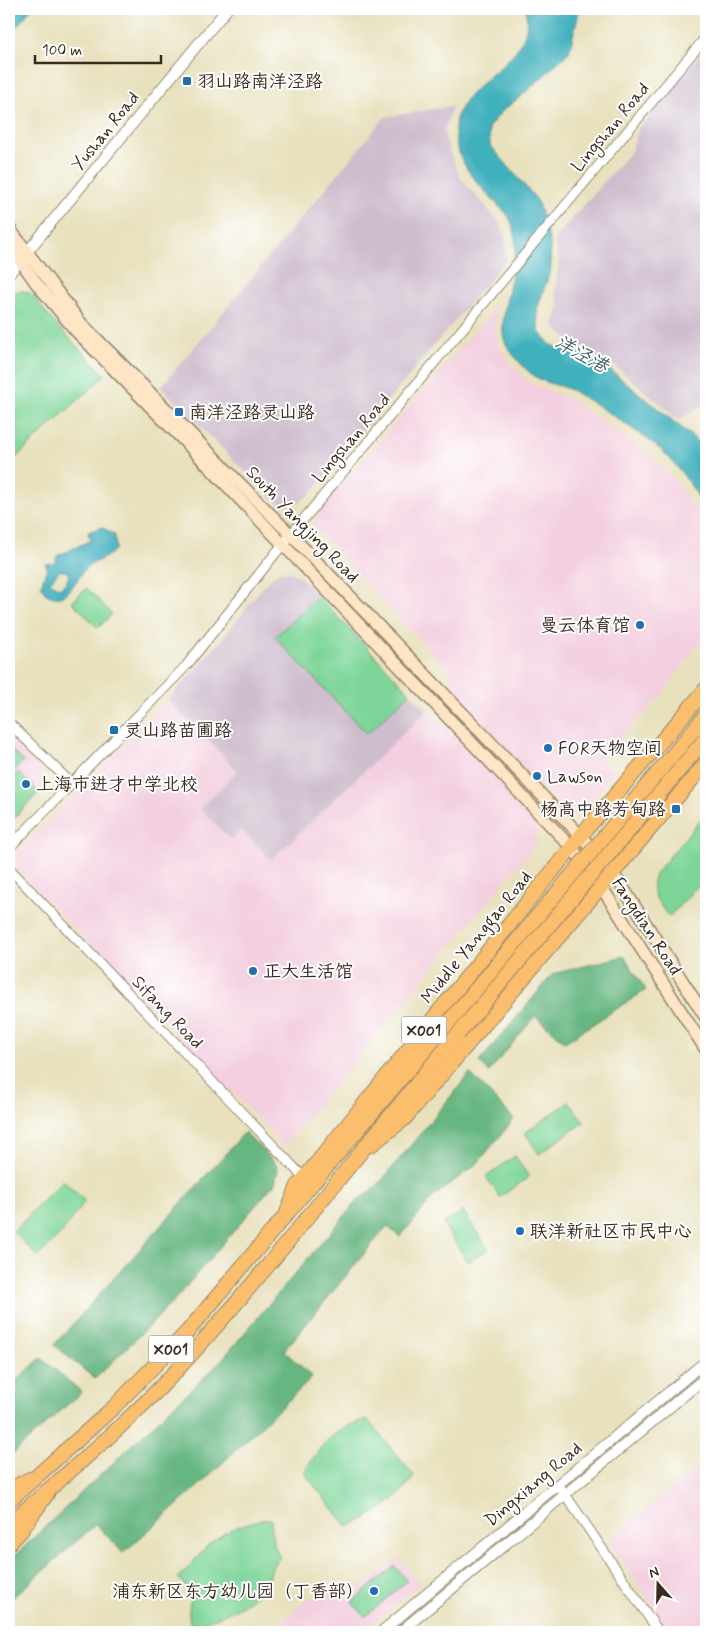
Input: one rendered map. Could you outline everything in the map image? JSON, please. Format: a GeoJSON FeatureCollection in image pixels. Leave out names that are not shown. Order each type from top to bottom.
{"type":"FeatureCollection","features":[{"type":"Feature","properties":{"kind":"main road","name":"South Yangjing Road"},"geometry":{"type":"LineString","coordinates":[[9,228],[25,258],[76,331],[581,836]]}},
{"type":"Feature","properties":{"kind":"main road","name":"South Yangjing Road"},"geometry":{"type":"LineString","coordinates":[[9,244],[25,258]]}},
{"type":"Feature","properties":{"kind":"main road","name":"South Yangjing Road"},"geometry":{"type":"LineString","coordinates":[[287,540],[572,848]]}},
{"type":"Feature","properties":{"kind":"main road","name":"Middle Yanggao Road"},"geometry":{"type":"LineString","coordinates":[[286,1216],[298,1186],[304,1178],[581,836],[706,689]]}},
{"type":"Feature","properties":{"kind":"main road","name":"Middle Yanggao Road"},"geometry":{"type":"LineString","coordinates":[[9,1501],[44,1471],[155,1366],[188,1331],[706,716]]}},
{"type":"Feature","properties":{"kind":"main road","name":"X001"},"geometry":{"type":"LineString","coordinates":[[9,1524],[132,1415],[176,1372],[706,738]]}},
{"type":"Feature","properties":{"kind":"main road"},"geometry":{"type":"LineString","coordinates":[[599,891],[706,763]]}},
{"type":"Feature","properties":{"kind":"main road","name":"Fangdian Road"},"geometry":{"type":"LineString","coordinates":[[581,836],[613,875],[706,1018]]}},
{"type":"Feature","properties":{"kind":"main road","name":"Fangdian Road"},"geometry":{"type":"LineString","coordinates":[[572,848],[706,1050]]}},
{"type":"Feature","properties":{"kind":"main road","name":"X001"},"geometry":{"type":"LineString","coordinates":[[359,1154],[404,1118],[599,891]]}},
{"type":"Feature","properties":{"kind":"main road","name":"Middle Yanggao Road"},"geometry":{"type":"LineString","coordinates":[[9,1490],[44,1471]]}},
{"type":"Feature","properties":{"kind":"main road","name":"X001"},"geometry":{"type":"LineString","coordinates":[[9,1543],[20,1532],[52,1486]]}},
{"type":"Feature","properties":{"kind":"street","name":"Yushan Road"},"geometry":{"type":"LineString","coordinates":[[9,274],[25,258],[227,9]]}},
{"type":"Feature","properties":{"kind":"street","name":"Lingshan Road"},"geometry":{"type":"LineString","coordinates":[[9,848],[186,666],[287,540],[706,37]]}},
{"type":"Feature","properties":{"kind":"street"},"geometry":{"type":"LineString","coordinates":[[9,723],[72,784]]}},
{"type":"Feature","properties":{"kind":"street","name":"Sifang Road"},"geometry":{"type":"LineString","coordinates":[[9,868],[304,1178]]}},
{"type":"Feature","properties":{"kind":"street","name":"Dingxiang Road"},"geometry":{"type":"LineString","coordinates":[[381,1632],[706,1361]]}},
{"type":"Feature","properties":{"kind":"street","name":"Dingxiang Road"},"geometry":{"type":"LineString","coordinates":[[400,1632],[706,1377]]}},
{"type":"Feature","properties":{"kind":"street"},"geometry":{"type":"LineString","coordinates":[[558,1484],[658,1632]]}},
{"type":"Feature","properties":{"kind":"shaded area"},"geometry":{"type":"Polygon","coordinates":[[[706,48],[706,403],[679,420],[614,365],[604,363],[556,330],[554,322],[559,306],[555,291],[559,260],[554,239],[632,150],[638,129],[706,48]]]}},
{"type":"Feature","properties":{"kind":"shaded area"},"geometry":{"type":"Polygon","coordinates":[[[452,106],[444,132],[451,155],[461,179],[500,223],[505,235],[506,260],[309,495],[300,502],[289,505],[278,503],[161,387],[385,117],[452,106]]]}},
{"type":"Feature","properties":{"kind":"shaded area"},"geometry":{"type":"Polygon","coordinates":[[[497,305],[495,329],[499,347],[527,382],[566,397],[645,450],[675,479],[702,520],[706,534],[706,633],[661,696],[601,757],[615,773],[576,817],[568,815],[461,700],[444,666],[316,530],[315,523],[320,510],[497,305]]]}},
{"type":"Feature","properties":{"kind":"shaded area"},"geometry":{"type":"Polygon","coordinates":[[[279,572],[290,572],[300,577],[427,711],[271,860],[241,830],[231,840],[200,808],[238,771],[168,700],[224,637],[264,585],[279,572]]]}},
{"type":"Feature","properties":{"kind":"shaded area"},"geometry":{"type":"Polygon","coordinates":[[[168,700],[238,771],[200,808],[230,840],[241,830],[271,860],[427,711],[450,730],[532,816],[536,824],[537,840],[534,846],[284,1146],[16,868],[15,859],[20,851],[168,700]]]}},
{"type":"Feature","properties":{"kind":"shaded area","name":"上海市进才中学北校"},"geometry":{"type":"Polygon","coordinates":[[[9,739],[40,769],[43,787],[40,793],[9,826],[9,739]]]}},
{"type":"Feature","properties":{"kind":"shaded area"},"geometry":{"type":"Polygon","coordinates":[[[706,1461],[706,1632],[670,1632],[608,1541],[706,1461]]]}},
{"type":"Feature","properties":{"kind":"shaded area","name":"浦东新区东方幼儿园（丁香部）"},"geometry":{"type":"Polygon","coordinates":[[[398,1558],[420,1584],[363,1632],[269,1632],[308,1599],[367,1584],[398,1558]]]}},
{"type":"Feature","properties":{"kind":"green space"},"geometry":{"type":"Polygon","coordinates":[[[20,291],[28,292],[34,297],[50,318],[105,375],[9,464],[9,294],[20,291]]]}},
{"type":"Feature","properties":{"kind":"green space"},"geometry":{"type":"Polygon","coordinates":[[[87,588],[112,614],[98,628],[72,602],[87,588]]]}},
{"type":"Feature","properties":{"kind":"green space"},"geometry":{"type":"Polygon","coordinates":[[[318,596],[410,693],[367,734],[275,637],[318,596]]]}},
{"type":"Feature","properties":{"kind":"green space"},"geometry":{"type":"Polygon","coordinates":[[[9,747],[23,761],[9,776],[9,747]]]}},
{"type":"Feature","properties":{"kind":"green space"},"geometry":{"type":"Polygon","coordinates":[[[18,772],[39,792],[14,818],[9,813],[9,782],[18,772]]]}},
{"type":"Feature","properties":{"kind":"green space"},"geometry":{"type":"Polygon","coordinates":[[[706,813],[706,877],[669,917],[653,891],[656,873],[706,813]]]}},
{"type":"Feature","properties":{"kind":"green space"},"geometry":{"type":"Polygon","coordinates":[[[624,956],[646,990],[565,1042],[535,1016],[489,1072],[479,1062],[553,974],[624,956]]]}},
{"type":"Feature","properties":{"kind":"green space"},"geometry":{"type":"Polygon","coordinates":[[[470,1073],[514,1119],[477,1164],[433,1197],[400,1237],[387,1226],[284,1351],[313,1377],[193,1491],[123,1553],[96,1524],[9,1601],[9,1561],[219,1363],[357,1201],[379,1184],[470,1073]]]}},
{"type":"Feature","properties":{"kind":"green space"},"geometry":{"type":"Polygon","coordinates":[[[569,1102],[584,1122],[539,1154],[525,1133],[569,1102]]]}},
{"type":"Feature","properties":{"kind":"green space"},"geometry":{"type":"Polygon","coordinates":[[[245,1132],[276,1164],[278,1170],[275,1183],[171,1304],[95,1379],[54,1345],[245,1132]]]}},
{"type":"Feature","properties":{"kind":"green space"},"geometry":{"type":"Polygon","coordinates":[[[515,1156],[529,1177],[500,1197],[486,1177],[515,1156]]]}},
{"type":"Feature","properties":{"kind":"green space"},"geometry":{"type":"Polygon","coordinates":[[[63,1180],[85,1201],[61,1234],[38,1257],[13,1232],[63,1180]]]}},
{"type":"Feature","properties":{"kind":"green space"},"geometry":{"type":"Polygon","coordinates":[[[463,1211],[488,1249],[468,1262],[443,1224],[463,1211]]]}},
{"type":"Feature","properties":{"kind":"green space"},"geometry":{"type":"Polygon","coordinates":[[[41,1358],[82,1392],[9,1457],[9,1387],[41,1358]]]}},
{"type":"Feature","properties":{"kind":"green space"},"geometry":{"type":"Polygon","coordinates":[[[367,1419],[414,1476],[393,1500],[348,1527],[304,1473],[316,1453],[337,1433],[346,1427],[367,1419]]]}},
{"type":"Feature","properties":{"kind":"green space"},"geometry":{"type":"Polygon","coordinates":[[[271,1519],[273,1543],[280,1558],[273,1565],[267,1581],[243,1605],[223,1615],[191,1625],[188,1591],[178,1578],[207,1546],[221,1536],[245,1524],[271,1519]]]}},
{"type":"Feature","properties":{"kind":"green space"},"geometry":{"type":"Polygon","coordinates":[[[395,1566],[407,1581],[365,1617],[352,1602],[395,1566]]]}},
{"type":"Feature","properties":{"kind":"water"},"geometry":{"type":"Polygon","coordinates":[[[15,9],[31,9],[9,37],[9,17],[15,9]]]}},
{"type":"Feature","properties":{"kind":"water"},"geometry":{"type":"Polygon","coordinates":[[[525,9],[580,9],[569,52],[524,94],[501,112],[489,127],[490,145],[537,200],[550,242],[551,268],[537,310],[539,332],[551,345],[579,354],[609,369],[693,437],[706,453],[706,509],[683,474],[662,450],[581,395],[533,375],[518,361],[506,344],[503,332],[504,318],[514,266],[514,232],[508,215],[488,195],[468,170],[459,151],[455,129],[459,112],[468,97],[509,58],[520,44],[526,28],[525,9]]]}},
{"type":"Feature","properties":{"kind":"water"},"geometry":{"type":"Polygon","coordinates":[[[102,527],[115,535],[116,549],[86,568],[64,595],[53,597],[45,593],[41,585],[47,568],[45,564],[55,563],[57,556],[91,540],[92,537],[89,538],[88,532],[102,527]],[[59,571],[50,582],[59,588],[66,583],[69,575],[66,571],[59,571]]]}},
{"type":"Feature","properties":{"kind":"place","name":"羽山路南洋泾路"},"geometry":{"type":"Point","coordinates":[187,81]}},
{"type":"Feature","properties":{"kind":"place","name":"南洋泾路灵山路"},"geometry":{"type":"Point","coordinates":[179,412]}},
{"type":"Feature","properties":{"kind":"place","name":"曼云体育馆"},"geometry":{"type":"Point","coordinates":[640,625]}},
{"type":"Feature","properties":{"kind":"place","name":"灵山路苗圃路"},"geometry":{"type":"Point","coordinates":[114,730]}},
{"type":"Feature","properties":{"kind":"place","name":"FOR天物空间"},"geometry":{"type":"Point","coordinates":[548,748]}},
{"type":"Feature","properties":{"kind":"place","name":"Lawson"},"geometry":{"type":"Point","coordinates":[537,776]}},
{"type":"Feature","properties":{"kind":"place","name":"上海市进才中学北校"},"geometry":{"type":"Point","coordinates":[26,784]}},
{"type":"Feature","properties":{"kind":"place","name":"杨高中路芳甸路"},"geometry":{"type":"Point","coordinates":[676,809]}},
{"type":"Feature","properties":{"kind":"place","name":"正大生活馆"},"geometry":{"type":"Point","coordinates":[253,971]}},
{"type":"Feature","properties":{"kind":"place","name":"联洋新社区市民中心"},"geometry":{"type":"Point","coordinates":[520,1231]}},
{"type":"Feature","properties":{"kind":"place","name":"浦东新区东方幼儿园（丁香部）"},"geometry":{"type":"Point","coordinates":[374,1591]}},
{"type":"Feature","properties":{"kind":"water label","name":"洋泾港"},"geometry":{"type":"Point","coordinates":[582,353]}}]}
